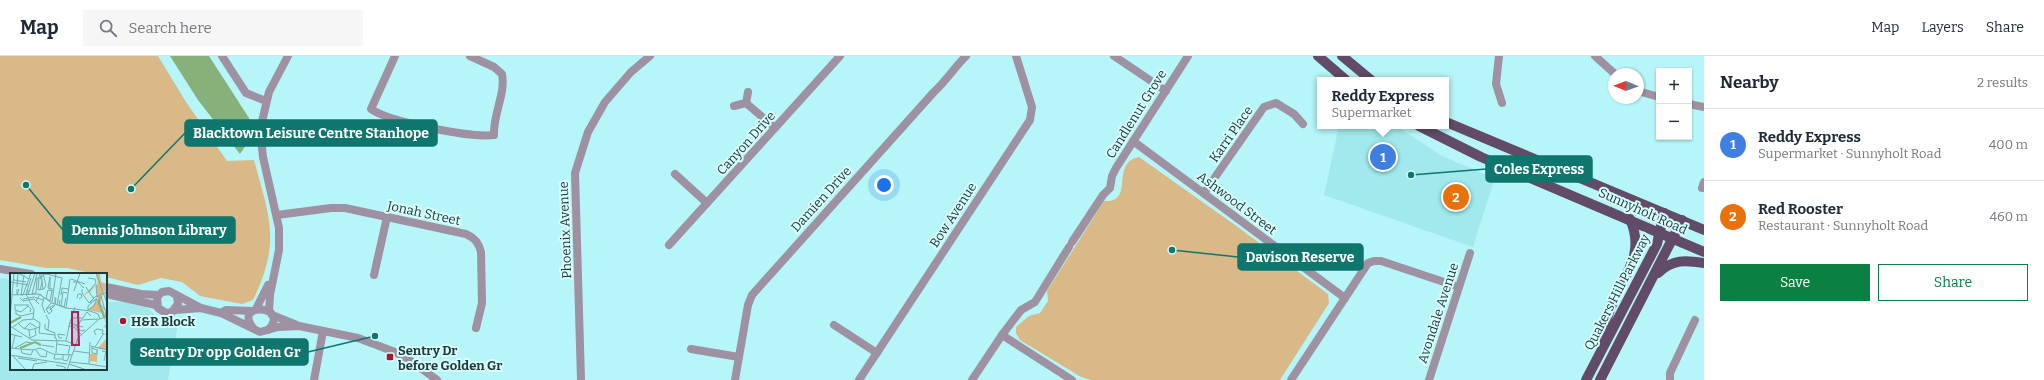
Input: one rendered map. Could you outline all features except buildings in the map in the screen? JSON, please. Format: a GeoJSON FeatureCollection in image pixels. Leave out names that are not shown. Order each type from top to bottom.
{"type":"FeatureCollection","features":[{"type":"Feature","properties":{"kind":"main road"},"geometry":{"type":"LineString","coordinates":[[1318,56],[1342,77]]}},
{"type":"Feature","properties":{"kind":"main road"},"geometry":{"type":"LineString","coordinates":[[1342,56],[1367,77]]}},
{"type":"Feature","properties":{"kind":"main road","name":"Sunnyholt Road"},"geometry":{"type":"LineString","coordinates":[[1449,123],[1704,230]]}},
{"type":"Feature","properties":{"kind":"main road","name":"Sunnyholt Road"},"geometry":{"type":"LineString","coordinates":[[1425,129],[1481,157],[1630,219],[1704,252]]}},
{"type":"Feature","properties":{"kind":"main road","name":"Quakers Hill Parkway"},"geometry":{"type":"LineString","coordinates":[[1586,380],[1642,276],[1661,234],[1664,213]]}},
{"type":"Feature","properties":{"kind":"main road"},"geometry":{"type":"LineString","coordinates":[[1597,359],[1612,303],[1632,264],[1636,241],[1635,229],[1630,219]]}},
{"type":"Feature","properties":{"kind":"main road","name":"Quakers Hill Parkway"},"geometry":{"type":"LineString","coordinates":[[1600,380],[1632,316],[1656,274],[1682,220]]}},
{"type":"Feature","properties":{"kind":"main road"},"geometry":{"type":"LineString","coordinates":[[1656,274],[1671,263],[1678,261],[1704,263]]}},
{"type":"Feature","properties":{"kind":"street"},"geometry":{"type":"LineString","coordinates":[[222,56],[246,93],[266,101]]}},
{"type":"Feature","properties":{"kind":"street"},"geometry":{"type":"LineString","coordinates":[[268,330],[272,322],[269,299],[279,250],[277,215],[261,144],[261,125],[266,101],[288,56]]}},
{"type":"Feature","properties":{"kind":"street"},"geometry":{"type":"LineString","coordinates":[[395,56],[371,109],[385,118],[476,136],[494,135],[494,117],[503,85],[502,74],[494,67],[470,56]]}},
{"type":"Feature","properties":{"kind":"street","name":"Phoenix Avenue"},"geometry":{"type":"LineString","coordinates":[[581,380],[574,189],[577,163],[588,132],[605,102],[631,72],[650,56]]}},
{"type":"Feature","properties":{"kind":"street","name":"Canyon Drive"},"geometry":{"type":"LineString","coordinates":[[669,245],[840,56]]}},
{"type":"Feature","properties":{"kind":"street","name":"Damien Drive"},"geometry":{"type":"LineString","coordinates":[[735,380],[748,305],[754,291],[933,93],[948,79],[958,63],[966,56]]}},
{"type":"Feature","properties":{"kind":"street","name":"Bow Avenue"},"geometry":{"type":"LineString","coordinates":[[859,380],[1030,120],[1032,107],[1016,56]]}},
{"type":"Feature","properties":{"kind":"street"},"geometry":{"type":"LineString","coordinates":[[1114,56],[1166,91]]}},
{"type":"Feature","properties":{"kind":"street","name":"Candlenut Grove"},"geometry":{"type":"LineString","coordinates":[[1002,335],[1021,310],[1035,302],[1103,195],[1110,188],[1114,172],[1188,56]]}},
{"type":"Feature","properties":{"kind":"street"},"geometry":{"type":"LineString","coordinates":[[1499,56],[1496,84],[1502,103]]}},
{"type":"Feature","properties":{"kind":"street"},"geometry":{"type":"LineString","coordinates":[[1595,56],[1608,68]]}},
{"type":"Feature","properties":{"kind":"street"},"geometry":{"type":"LineString","coordinates":[[746,103],[748,92]]}},
{"type":"Feature","properties":{"kind":"street"},"geometry":{"type":"LineString","coordinates":[[1644,92],[1656,96]]}},
{"type":"Feature","properties":{"kind":"street"},"geometry":{"type":"LineString","coordinates":[[746,103],[775,128]]}},
{"type":"Feature","properties":{"kind":"street"},"geometry":{"type":"LineString","coordinates":[[734,106],[746,103]]}},
{"type":"Feature","properties":{"kind":"street","name":"Karri Place"},"geometry":{"type":"LineString","coordinates":[[1204,193],[1264,107],[1276,103],[1294,114],[1303,124]]}},
{"type":"Feature","properties":{"kind":"street"},"geometry":{"type":"LineString","coordinates":[[1692,105],[1704,107]]}},
{"type":"Feature","properties":{"kind":"street","name":"Ashwood Street"},"geometry":{"type":"LineString","coordinates":[[1133,141],[1346,298]]}},
{"type":"Feature","properties":{"kind":"street"},"geometry":{"type":"LineString","coordinates":[[675,174],[707,203]]}},
{"type":"Feature","properties":{"kind":"street","name":"Jonah Street"},"geometry":{"type":"LineString","coordinates":[[277,215],[338,207],[466,234],[476,240],[481,252],[482,303],[476,328]]}},
{"type":"Feature","properties":{"kind":"street"},"geometry":{"type":"LineString","coordinates":[[374,275],[387,217]]}},
{"type":"Feature","properties":{"kind":"street","name":"Avondale Avenue"},"geometry":{"type":"LineString","coordinates":[[1429,380],[1470,253]]}},
{"type":"Feature","properties":{"kind":"street"},"geometry":{"type":"LineString","coordinates":[[1293,379],[1366,266],[1374,261],[1381,261],[1459,287]]}},
{"type":"Feature","properties":{"kind":"street"},"geometry":{"type":"LineString","coordinates":[[0,269],[25,273]]}},
{"type":"Feature","properties":{"kind":"street"},"geometry":{"type":"LineString","coordinates":[[0,274],[10,276]]}},
{"type":"Feature","properties":{"kind":"street"},"geometry":{"type":"LineString","coordinates":[[253,328],[249,322],[273,276]]}},
{"type":"Feature","properties":{"kind":"street"},"geometry":{"type":"LineString","coordinates":[[107,288],[141,294],[158,295],[169,291],[201,308]]}},
{"type":"Feature","properties":{"kind":"street"},"geometry":{"type":"LineString","coordinates":[[107,294],[156,305]]}},
{"type":"Feature","properties":{"kind":"street"},"geometry":{"type":"LineString","coordinates":[[158,295],[156,305],[159,310],[166,313],[175,310],[201,308],[221,313],[260,332],[299,326]]}},
{"type":"Feature","properties":{"kind":"street"},"geometry":{"type":"LineString","coordinates":[[175,310],[178,304],[176,296]]}},
{"type":"Feature","properties":{"kind":"street"},"geometry":{"type":"LineString","coordinates":[[221,313],[226,310],[254,310],[263,308],[299,326],[358,338],[383,346],[414,363],[437,380]]}},
{"type":"Feature","properties":{"kind":"street"},"geometry":{"type":"LineString","coordinates":[[1670,380],[1670,373],[1695,320]]}},
{"type":"Feature","properties":{"kind":"street"},"geometry":{"type":"LineString","coordinates":[[834,325],[877,353]]}},
{"type":"Feature","properties":{"kind":"street"},"geometry":{"type":"LineString","coordinates":[[314,380],[323,331]]}},
{"type":"Feature","properties":{"kind":"street"},"geometry":{"type":"LineString","coordinates":[[972,380],[1002,335],[1072,380]]}},
{"type":"Feature","properties":{"kind":"street"},"geometry":{"type":"LineString","coordinates":[[691,349],[739,356]]}},
{"type":"Feature","properties":{"kind":"shaded area"},"geometry":{"type":"Polygon","coordinates":[[[0,56],[158,56],[186,102],[227,161],[254,160],[268,215],[270,246],[262,280],[253,300],[242,304],[200,296],[182,282],[161,278],[138,285],[107,277],[107,273],[90,273],[67,268],[46,268],[0,260],[0,56]]]}},
{"type":"Feature","properties":{"kind":"shaded area"},"geometry":{"type":"Polygon","coordinates":[[[170,56],[209,56],[249,118],[250,139],[240,154],[198,100],[170,56]]]}},
{"type":"Feature","properties":{"kind":"shaded area"},"geometry":{"type":"Polygon","coordinates":[[[1338,129],[1401,129],[1442,156],[1484,174],[1495,177],[1473,247],[1324,195],[1338,129]]]}},
{"type":"Feature","properties":{"kind":"shaded area"},"geometry":{"type":"Polygon","coordinates":[[[1139,157],[1235,225],[1328,294],[1329,303],[1280,380],[1092,380],[1081,377],[1020,340],[1016,333],[1016,327],[1029,316],[1040,313],[1048,301],[1047,291],[1104,201],[1113,200],[1119,196],[1125,167],[1130,161],[1139,157]]]}},
{"type":"Feature","properties":{"kind":"shaded area"},"geometry":{"type":"Polygon","coordinates":[[[0,279],[10,280],[10,370],[107,370],[107,302],[122,302],[143,306],[149,309],[155,315],[158,322],[178,324],[168,380],[0,380],[0,279]]]}},
{"type":"Feature","properties":{"kind":"place","name":"Reddy Express"},"geometry":{"type":"Point","coordinates":[1383,157]}},
{"type":"Feature","properties":{"kind":"place","name":"Coles Express"},"geometry":{"type":"Point","coordinates":[1411,175]}},
{"type":"Feature","properties":{"kind":"place","name":"Dennis Johnson Library"},"geometry":{"type":"Point","coordinates":[26,185]}},
{"type":"Feature","properties":{"kind":"place","name":"Blacktown Leisure Centre Stanhope"},"geometry":{"type":"Point","coordinates":[131,189]}},
{"type":"Feature","properties":{"kind":"place","name":"Red Rooster"},"geometry":{"type":"Point","coordinates":[1456,197]}},
{"type":"Feature","properties":{"kind":"place","name":"Davison Reserve"},"geometry":{"type":"Point","coordinates":[1172,250]}},
{"type":"Feature","properties":{"kind":"place","name":"H&R Block"},"geometry":{"type":"Point","coordinates":[123,321]}},
{"type":"Feature","properties":{"kind":"place","name":"Sentry Dr opp Golden Gr"},"geometry":{"type":"Point","coordinates":[375,336]}},
{"type":"Feature","properties":{"kind":"place","name":"Sentry Dr before Golden Gr"},"geometry":{"type":"Point","coordinates":[390,357]}}]}
